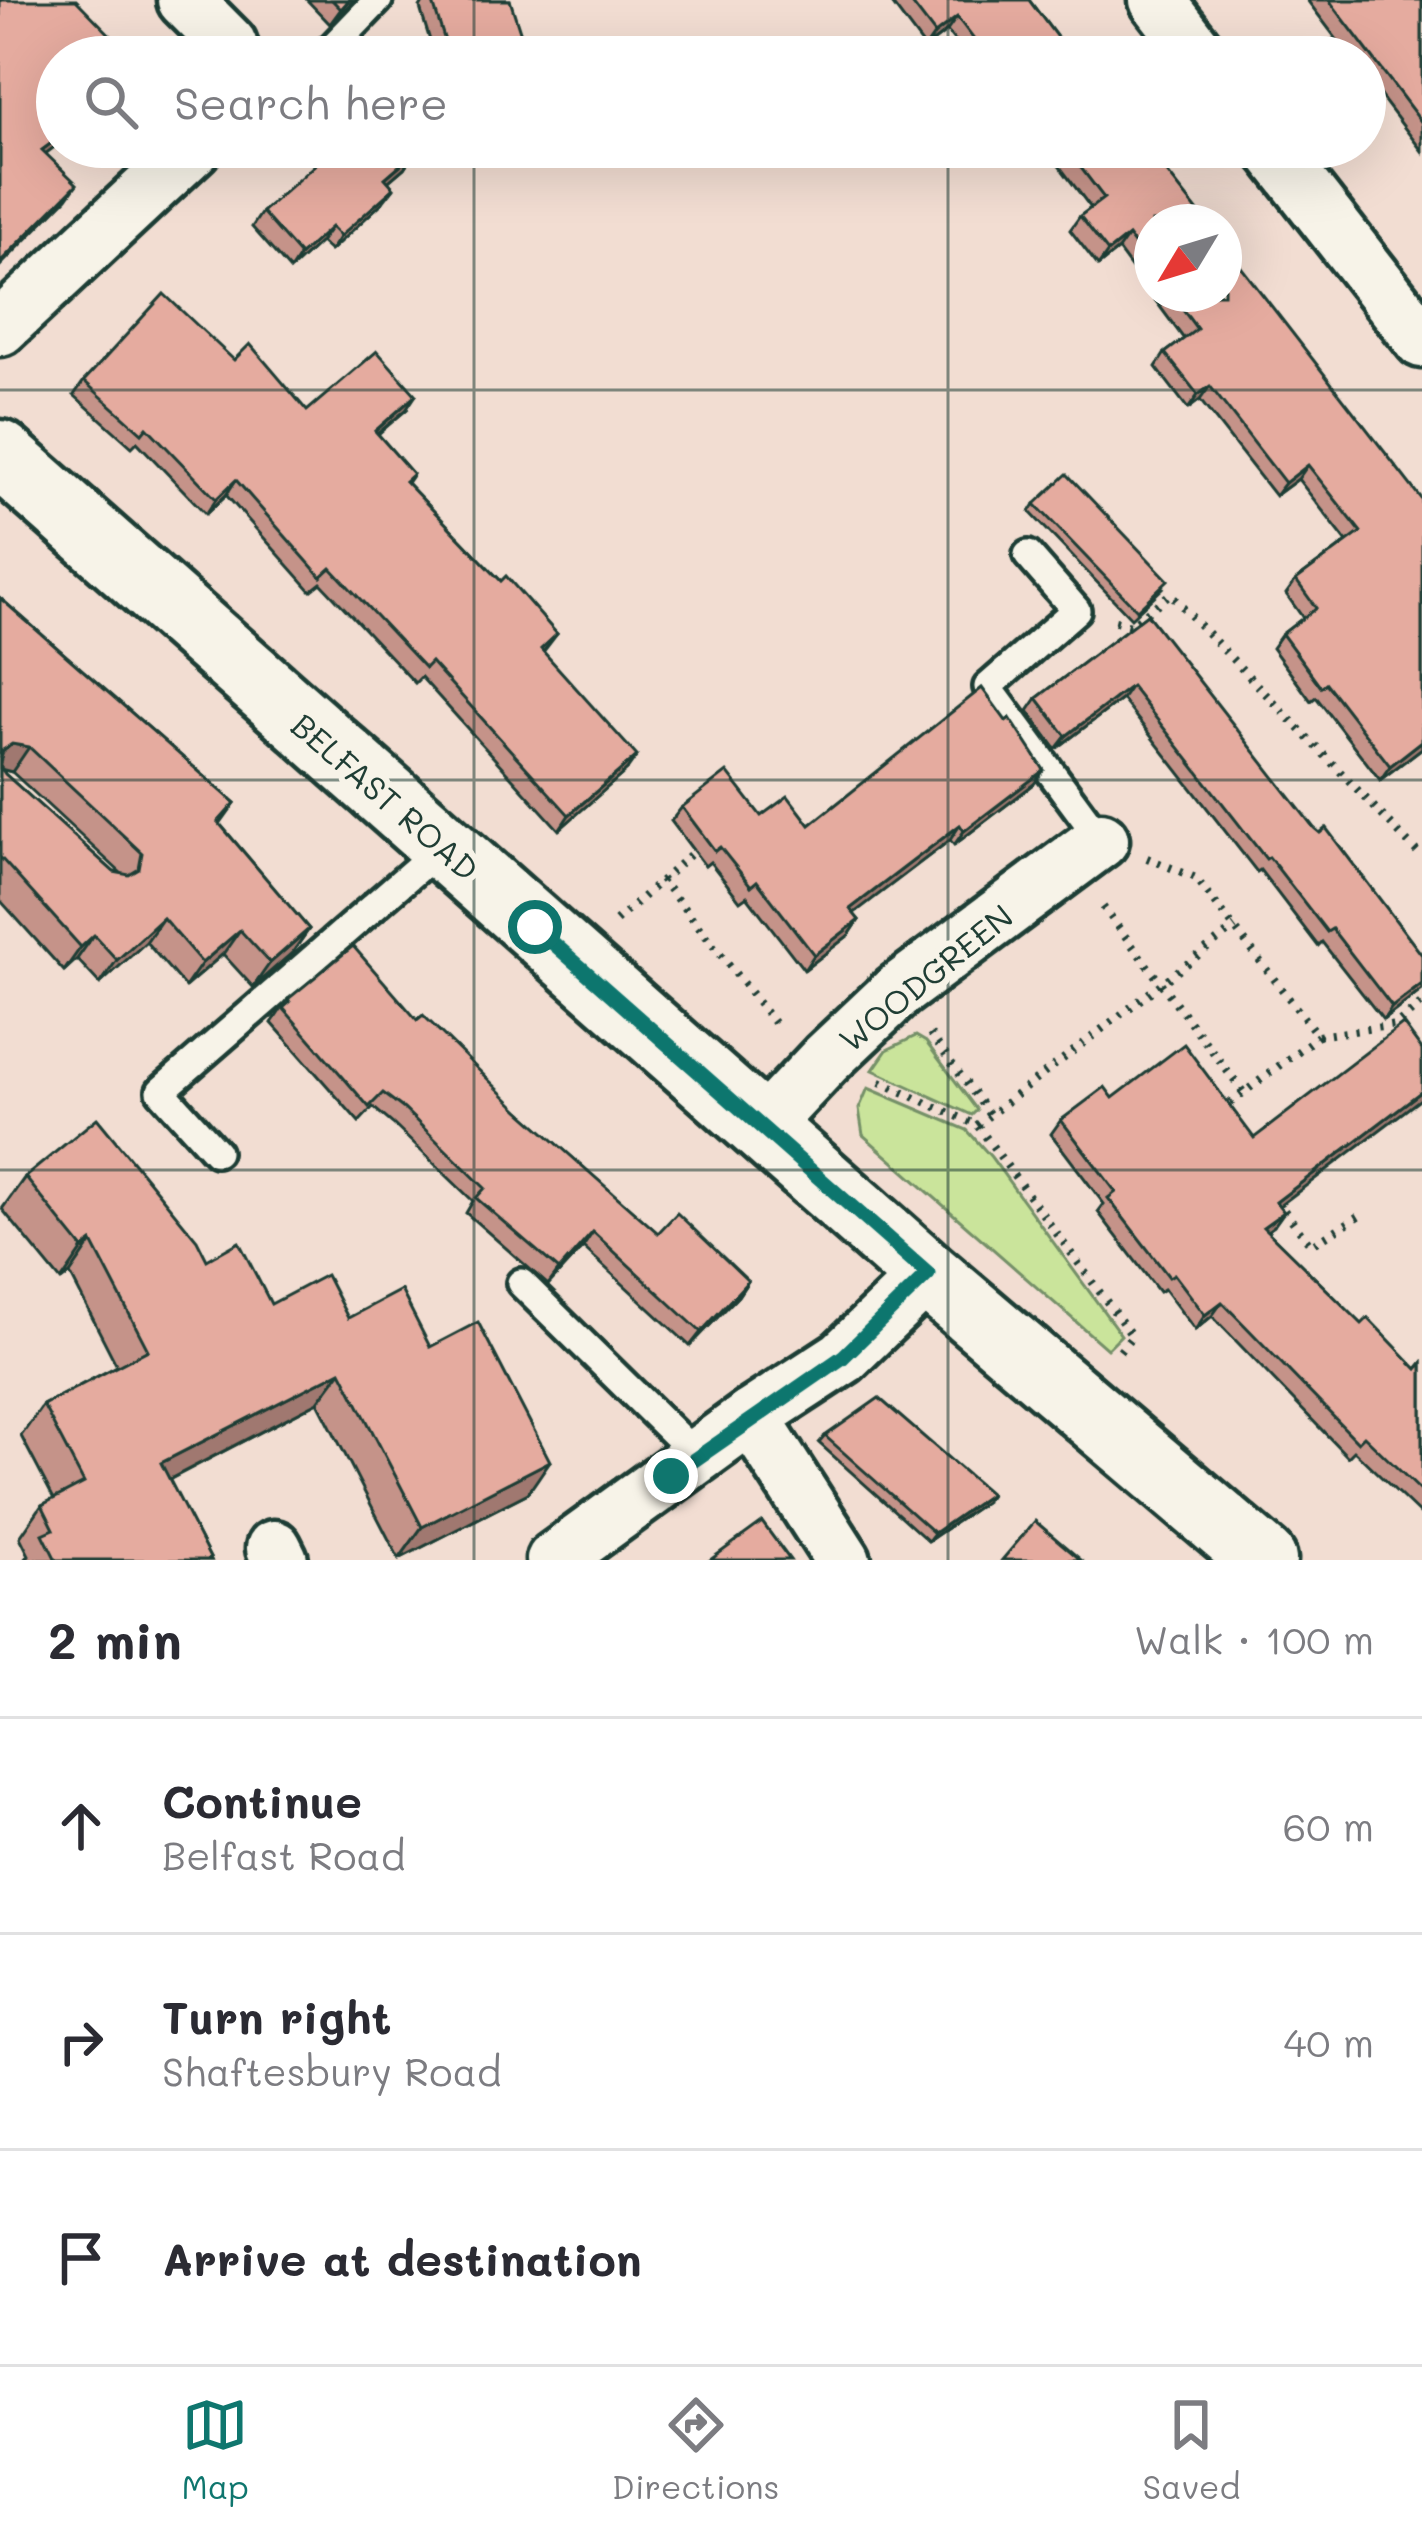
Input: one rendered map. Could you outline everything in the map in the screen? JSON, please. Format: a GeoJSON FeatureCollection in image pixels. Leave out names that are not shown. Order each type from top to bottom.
{"type":"FeatureCollection","features":[{"type":"Feature","properties":{"kind":"main road","name":"BELFAST ROAD"},"geometry":{"type":"LineString","coordinates":[[0,454],[928,1274],[1263,1560]]}},
{"type":"Feature","properties":{"kind":"street"},"geometry":{"type":"LineString","coordinates":[[185,0],[221,36]]}},
{"type":"Feature","properties":{"kind":"street"},"geometry":{"type":"LineString","coordinates":[[1157,0],[1185,36]]}},
{"type":"Feature","properties":{"kind":"street"},"geometry":{"type":"LineString","coordinates":[[0,328],[171,168]]}},
{"type":"Feature","properties":{"kind":"street"},"geometry":{"type":"LineString","coordinates":[[1287,168],[1422,340]]}},
{"type":"Feature","properties":{"kind":"street","name":"WOODGREEN"},"geometry":{"type":"LineString","coordinates":[[762,1127],[898,991],[1085,852]]}},
{"type":"Feature","properties":{"kind":"street"},"geometry":{"type":"LineString","coordinates":[[554,1560],[843,1357],[928,1274]]}},
{"type":"Feature","properties":{"kind":"street"},"geometry":{"type":"LineString","coordinates":[[752,1417],[843,1560]]}},
{"type":"Feature","properties":{"kind":"lane"},"geometry":{"type":"LineString","coordinates":[[344,36],[379,0]]}},
{"type":"Feature","properties":{"kind":"lane"},"geometry":{"type":"LineString","coordinates":[[1028,555],[1076,610],[988,687],[1085,852]]}},
{"type":"Feature","properties":{"kind":"lane"},"geometry":{"type":"LineString","coordinates":[[216,1152],[160,1091],[442,847]]}},
{"type":"Feature","properties":{"kind":"lane"},"geometry":{"type":"LineString","coordinates":[[521,1283],[698,1456]]}},
{"type":"Feature","properties":{"kind":"path"},"geometry":{"type":"LineString","coordinates":[[1076,610],[1130,625],[1170,594],[1422,856]]}},
{"type":"Feature","properties":{"kind":"path"},"geometry":{"type":"LineString","coordinates":[[1085,852],[1196,878],[1318,1036]]}},
{"type":"Feature","properties":{"kind":"path"},"geometry":{"type":"LineString","coordinates":[[1085,852],[1160,984],[1244,1093]]}},
{"type":"Feature","properties":{"kind":"path"},"geometry":{"type":"LineString","coordinates":[[572,960],[691,854]]}},
{"type":"Feature","properties":{"kind":"path"},"geometry":{"type":"LineString","coordinates":[[661,879],[820,1066],[977,1125],[1132,1336],[1079,1406]]}},
{"type":"Feature","properties":{"kind":"path"},"geometry":{"type":"LineString","coordinates":[[977,1125],[1234,927]]}},
{"type":"Feature","properties":{"kind":"path"},"geometry":{"type":"LineString","coordinates":[[898,991],[989,1115]]}},
{"type":"Feature","properties":{"kind":"path"},"geometry":{"type":"LineString","coordinates":[[1213,1116],[1318,1036],[1396,1025],[1422,1004]]}},
{"type":"Feature","properties":{"kind":"path"},"geometry":{"type":"LineString","coordinates":[[1269,1190],[1311,1245],[1366,1212]]}},
{"type":"Feature","properties":{"kind":"green space"},"geometry":{"type":"Polygon","coordinates":[[[916,1036],[926,1042],[977,1110],[972,1115],[873,1070],[887,1050],[916,1036]]]}},
{"type":"Feature","properties":{"kind":"green space"},"geometry":{"type":"Polygon","coordinates":[[[868,1088],[967,1130],[1121,1335],[1107,1349],[863,1135],[859,1109],[868,1088]]]}},
{"type":"Feature","properties":{"kind":"building"},"geometry":{"type":"Polygon","coordinates":[[[0,0],[76,0],[111,36],[36,36],[36,168],[61,168],[77,184],[0,262],[0,0]]]}},
{"type":"Feature","properties":{"kind":"building"},"geometry":{"type":"Polygon","coordinates":[[[432,0],[510,0],[522,36],[443,36],[432,0]]]}},
{"type":"Feature","properties":{"kind":"building"},"geometry":{"type":"Polygon","coordinates":[[[909,0],[1029,0],[1056,36],[971,36],[957,17],[935,34],[909,0]]]}},
{"type":"Feature","properties":{"kind":"building"},"geometry":{"type":"Polygon","coordinates":[[[1329,0],[1422,0],[1422,123],[1386,75],[1386,36],[1356,36],[1329,0]]]}},
{"type":"Feature","properties":{"kind":"building"},"geometry":{"type":"Polygon","coordinates":[[[311,168],[397,168],[385,178],[394,188],[340,236],[331,227],[300,255],[262,212],[311,168]]]}},
{"type":"Feature","properties":{"kind":"building"},"geometry":{"type":"Polygon","coordinates":[[[1081,168],[1164,168],[1192,204],[1134,204],[1134,244],[1128,236],[1108,252],[1080,216],[1104,198],[1081,168]]]}},
{"type":"Feature","properties":{"kind":"building"},"geometry":{"type":"Polygon","coordinates":[[[1242,268],[1422,500],[1422,741],[1390,766],[1282,634],[1316,608],[1296,580],[1361,532],[1308,465],[1285,483],[1210,386],[1198,395],[1165,353],[1197,329],[1184,312],[1242,312],[1242,268]]]}},
{"type":"Feature","properties":{"kind":"building"},"geometry":{"type":"Polygon","coordinates":[[[164,294],[234,360],[250,344],[307,411],[377,351],[416,395],[375,431],[413,474],[405,481],[501,581],[506,576],[557,634],[541,649],[637,756],[569,815],[431,662],[425,668],[331,568],[321,577],[236,480],[216,499],[147,427],[142,433],[84,381],[164,294]]]}},
{"type":"Feature","properties":{"kind":"building"},"geometry":{"type":"Polygon","coordinates":[[[1067,474],[1168,580],[1137,610],[1035,504],[1067,474]]]}},
{"type":"Feature","properties":{"kind":"building"},"geometry":{"type":"Polygon","coordinates":[[[0,598],[235,803],[218,822],[309,929],[270,963],[240,930],[202,963],[163,918],[117,960],[94,935],[81,947],[0,857],[0,766],[114,872],[129,875],[139,869],[142,853],[29,747],[12,744],[3,750],[0,763],[0,598]]]}},
{"type":"Feature","properties":{"kind":"building"},"geometry":{"type":"Polygon","coordinates":[[[1147,614],[1314,828],[1320,833],[1326,828],[1422,955],[1422,984],[1392,1007],[1332,929],[1327,932],[1266,859],[1131,686],[1066,736],[1037,698],[1147,614]]]}},
{"type":"Feature","properties":{"kind":"building"},"geometry":{"type":"Polygon","coordinates":[[[982,688],[1006,721],[1010,718],[1044,770],[964,831],[960,825],[850,909],[859,920],[814,955],[757,881],[751,886],[720,847],[715,851],[682,807],[727,772],[761,816],[788,796],[810,825],[982,688]]]}},
{"type":"Feature","properties":{"kind":"building"},"geometry":{"type":"Polygon","coordinates":[[[353,946],[417,1020],[423,1015],[519,1110],[658,1233],[677,1213],[748,1281],[701,1332],[593,1232],[559,1270],[476,1198],[485,1188],[404,1109],[383,1093],[369,1107],[283,1008],[353,946]]]}},
{"type":"Feature","properties":{"kind":"building"},"geometry":{"type":"Polygon","coordinates":[[[1403,1024],[1422,1050],[1422,1091],[1276,1202],[1284,1212],[1263,1227],[1362,1324],[1368,1318],[1417,1369],[1422,1363],[1422,1492],[1364,1436],[1358,1442],[1222,1302],[1205,1315],[1108,1198],[1116,1192],[1061,1120],[1105,1087],[1113,1098],[1184,1044],[1254,1138],[1403,1024]]]}},
{"type":"Feature","properties":{"kind":"building"},"geometry":{"type":"Polygon","coordinates":[[[97,1118],[197,1240],[207,1260],[239,1242],[271,1304],[326,1275],[348,1318],[401,1290],[430,1347],[478,1322],[550,1461],[422,1527],[341,1371],[161,1463],[211,1560],[56,1560],[43,1534],[54,1529],[42,1505],[84,1483],[43,1405],[148,1350],[92,1242],[83,1249],[25,1177],[97,1118]]]}},
{"type":"Feature","properties":{"kind":"building"},"geometry":{"type":"Polygon","coordinates":[[[879,1398],[990,1494],[934,1533],[825,1436],[879,1398]]]}},
{"type":"Feature","properties":{"kind":"building"},"geometry":{"type":"Polygon","coordinates":[[[1035,1521],[1081,1560],[1002,1560],[1035,1521]]]}},
{"type":"Feature","properties":{"kind":"building"},"geometry":{"type":"Polygon","coordinates":[[[762,1522],[790,1560],[710,1560],[762,1522]]]}},
{"type":"Feature","properties":{"kind":"route"},"geometry":{"type":"LineString","coordinates":[[535,927],[928,1274],[843,1357],[671,1476]]}}]}
